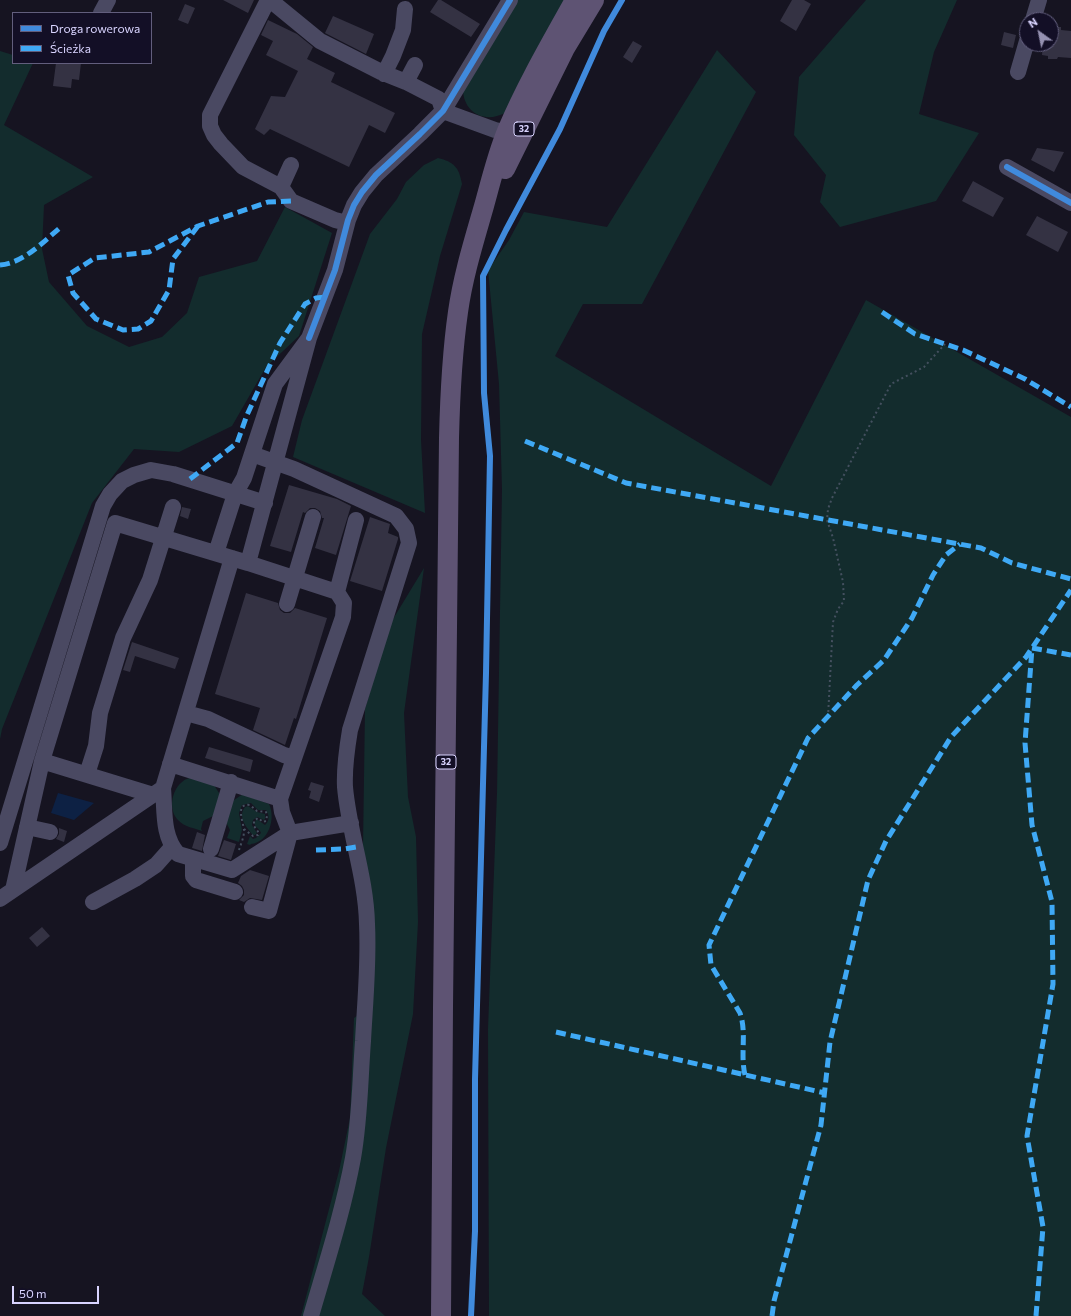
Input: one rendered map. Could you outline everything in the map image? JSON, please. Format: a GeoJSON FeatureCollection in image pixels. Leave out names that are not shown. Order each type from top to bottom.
{"type":"FeatureCollection","features":[{"type":"Feature","properties":{"kind":"main road","name":"32"},"geometry":{"type":"LineString","coordinates":[[441,1316],[450,389],[458,311],[470,254],[495,166],[506,132],[535,73],[575,0]]}},
{"type":"Feature","properties":{"kind":"main road","name":"32"},"geometry":{"type":"LineString","coordinates":[[483,211],[566,48],[594,0]]}},
{"type":"Feature","properties":{"kind":"street"},"geometry":{"type":"LineString","coordinates":[[102,12],[108,0]]}},
{"type":"Feature","properties":{"kind":"street"},"geometry":{"type":"LineString","coordinates":[[347,223],[335,220],[291,201],[281,187],[243,167],[220,144],[210,126],[210,115],[269,0],[320,41],[384,74],[406,82],[439,100],[443,111],[495,130],[506,132]]}},
{"type":"Feature","properties":{"kind":"street"},"geometry":{"type":"LineString","coordinates":[[248,563],[309,338],[335,270],[347,223],[354,205],[362,192],[376,175],[443,111],[510,0]]}},
{"type":"Feature","properties":{"kind":"street"},"geometry":{"type":"LineString","coordinates":[[1035,12],[1039,0]]}},
{"type":"Feature","properties":{"kind":"street"},"geometry":{"type":"LineString","coordinates":[[384,74],[403,30],[405,9]]}},
{"type":"Feature","properties":{"kind":"street"},"geometry":{"type":"LineString","coordinates":[[1018,72],[1024,52]]}},
{"type":"Feature","properties":{"kind":"street"},"geometry":{"type":"LineString","coordinates":[[406,82],[415,65]]}},
{"type":"Feature","properties":{"kind":"street"},"geometry":{"type":"LineString","coordinates":[[281,187],[291,165]]}},
{"type":"Feature","properties":{"kind":"street"},"geometry":{"type":"LineString","coordinates":[[1006,167],[1071,203]]}},
{"type":"Feature","properties":{"kind":"street"},"geometry":{"type":"LineString","coordinates":[[216,553],[235,494],[244,478],[275,384],[309,338]]}},
{"type":"Feature","properties":{"kind":"street"},"geometry":{"type":"LineString","coordinates":[[252,454],[275,462],[348,493],[396,516],[406,529],[409,543],[350,730],[346,755],[345,786],[362,874],[366,900],[367,924],[366,1011],[360,1110],[355,1146],[347,1185],[311,1316]]}},
{"type":"Feature","properties":{"kind":"street"},"geometry":{"type":"LineString","coordinates":[[0,844],[104,506],[110,494],[122,481],[134,475],[151,470],[173,474],[264,503]]}},
{"type":"Feature","properties":{"kind":"street"},"geometry":{"type":"LineString","coordinates":[[87,774],[96,746],[100,713],[123,638],[150,580],[173,507]]}},
{"type":"Feature","properties":{"kind":"street"},"geometry":{"type":"LineString","coordinates":[[287,604],[313,517]]}},
{"type":"Feature","properties":{"kind":"street"},"geometry":{"type":"LineString","coordinates":[[337,592],[356,520]]}},
{"type":"Feature","properties":{"kind":"street"},"geometry":{"type":"LineString","coordinates":[[6,895],[27,827],[42,761],[115,523],[216,553],[337,592],[344,603],[343,617],[280,799],[282,812],[290,834],[269,912],[252,907]]}},
{"type":"Feature","properties":{"kind":"street"},"geometry":{"type":"LineString","coordinates":[[6,895],[158,791],[170,764],[232,558]]}},
{"type":"Feature","properties":{"kind":"street"},"geometry":{"type":"LineString","coordinates":[[186,713],[208,718],[284,755],[294,758]]}},
{"type":"Feature","properties":{"kind":"street"},"geometry":{"type":"LineString","coordinates":[[42,761],[87,774],[158,791]]}},
{"type":"Feature","properties":{"kind":"street"},"geometry":{"type":"LineString","coordinates":[[170,764],[280,799]]}},
{"type":"Feature","properties":{"kind":"street"},"geometry":{"type":"LineString","coordinates":[[211,849],[230,782]]}},
{"type":"Feature","properties":{"kind":"street"},"geometry":{"type":"LineString","coordinates":[[158,791],[165,811],[165,828],[172,848],[178,854],[232,870],[290,834],[351,823]]}},
{"type":"Feature","properties":{"kind":"street"},"geometry":{"type":"LineString","coordinates":[[27,827],[50,832]]}},
{"type":"Feature","properties":{"kind":"street"},"geometry":{"type":"LineString","coordinates":[[93,902],[135,880],[156,865],[172,848]]}},
{"type":"Feature","properties":{"kind":"street"},"geometry":{"type":"LineString","coordinates":[[194,859],[193,876],[196,880],[235,892]]}},
{"type":"Feature","properties":{"kind":"path"},"geometry":{"type":"LineString","coordinates":[[828,717],[833,622],[838,609],[844,601],[841,574],[833,538],[827,520],[828,509],[840,480],[891,384],[924,367],[945,344]]}},
{"type":"Feature","properties":{"kind":"path"},"geometry":{"type":"LineString","coordinates":[[232,870],[244,834],[241,812],[244,806],[250,805],[257,811],[266,812],[266,821],[263,822],[258,818],[254,821],[254,826],[259,833],[258,836],[253,836],[244,829]]}},
{"type":"Feature","properties":{"kind":"green space"},"geometry":{"type":"Polygon","coordinates":[[[516,0],[571,0],[505,113],[490,117],[482,116],[471,110],[464,97],[463,89],[516,0]]]}},
{"type":"Feature","properties":{"kind":"green space"},"geometry":{"type":"Polygon","coordinates":[[[866,0],[957,0],[934,52],[919,114],[979,133],[936,201],[840,227],[820,202],[826,175],[794,135],[799,77],[866,0]]]}},
{"type":"Feature","properties":{"kind":"green space"},"geometry":{"type":"Polygon","coordinates":[[[717,50],[756,92],[642,304],[583,304],[555,356],[771,486],[866,300],[1071,417],[1071,1316],[489,1316],[488,1029],[497,793],[502,489],[499,384],[488,270],[509,240],[524,212],[607,227],[717,50]]]}},
{"type":"Feature","properties":{"kind":"green space"},"geometry":{"type":"Polygon","coordinates":[[[0,51],[12,55],[12,64],[33,64],[4,125],[93,177],[44,205],[42,249],[49,282],[87,326],[129,347],[162,337],[187,313],[199,277],[257,261],[285,207],[332,233],[299,336],[266,367],[232,426],[179,452],[134,449],[92,503],[2,729],[0,739],[0,51]]]}},
{"type":"Feature","properties":{"kind":"green space"},"geometry":{"type":"Polygon","coordinates":[[[438,158],[448,161],[455,166],[462,184],[440,256],[422,334],[421,440],[425,513],[293,457],[302,420],[370,234],[397,199],[406,182],[424,165],[438,158]]]}},
{"type":"Feature","properties":{"kind":"green space"},"geometry":{"type":"Polygon","coordinates":[[[424,568],[404,713],[408,797],[416,837],[418,922],[413,1014],[386,1148],[362,1294],[385,1316],[301,1316],[339,1171],[350,1118],[354,1018],[372,1005],[363,846],[365,709],[390,624],[424,568]]]}},
{"type":"Feature","properties":{"kind":"green space"},"geometry":{"type":"Polygon","coordinates":[[[193,777],[214,785],[219,793],[219,800],[213,816],[203,821],[202,831],[181,823],[173,812],[172,807],[175,790],[184,780],[193,777]]]}},
{"type":"Feature","properties":{"kind":"green space"},"geometry":{"type":"Polygon","coordinates":[[[243,794],[269,804],[272,816],[266,834],[262,839],[250,845],[247,844],[250,836],[253,839],[261,833],[255,826],[256,820],[265,825],[268,822],[268,813],[266,810],[258,810],[251,803],[242,805],[239,813],[242,830],[239,842],[227,838],[230,830],[225,820],[234,800],[243,794]]]}},
{"type":"Feature","properties":{"kind":"green space"},"geometry":{"type":"Polygon","coordinates":[[[248,806],[257,812],[265,814],[264,820],[257,817],[253,820],[252,825],[257,833],[255,835],[253,835],[248,829],[242,818],[245,807],[248,806]]]}},
{"type":"Feature","properties":{"kind":"water"},"geometry":{"type":"Polygon","coordinates":[[[58,793],[94,803],[74,820],[51,813],[58,793]]]}},
{"type":"Feature","properties":{"kind":"building"},"geometry":{"type":"Polygon","coordinates":[[[223,0],[254,0],[248,13],[223,0]]]}},
{"type":"Feature","properties":{"kind":"building"},"geometry":{"type":"Polygon","coordinates":[[[438,0],[441,0],[480,24],[471,37],[430,12],[438,0]]]}},
{"type":"Feature","properties":{"kind":"building"},"geometry":{"type":"Polygon","coordinates":[[[792,0],[804,0],[811,4],[796,31],[780,21],[792,0]]]}},
{"type":"Feature","properties":{"kind":"building"},"geometry":{"type":"Polygon","coordinates":[[[185,4],[195,8],[188,24],[178,20],[185,4]]]}},
{"type":"Feature","properties":{"kind":"building"},"geometry":{"type":"Polygon","coordinates":[[[333,16],[374,34],[366,54],[325,33],[333,16]]]}},
{"type":"Feature","properties":{"kind":"building"},"geometry":{"type":"Polygon","coordinates":[[[268,20],[297,34],[313,47],[307,59],[335,73],[331,82],[395,113],[385,133],[369,125],[349,167],[270,129],[264,135],[255,129],[271,96],[285,97],[298,71],[266,55],[273,41],[261,35],[268,20]]]}},
{"type":"Feature","properties":{"kind":"building"},"geometry":{"type":"Polygon","coordinates":[[[1059,27],[1061,27],[1061,30],[1071,31],[1071,58],[1058,57],[1057,59],[1048,59],[1048,56],[1042,55],[1042,52],[1059,52],[1059,27]]]}},
{"type":"Feature","properties":{"kind":"building"},"geometry":{"type":"Polygon","coordinates":[[[1004,32],[1016,35],[1013,48],[1001,45],[1004,32]]]}},
{"type":"Feature","properties":{"kind":"building"},"geometry":{"type":"Polygon","coordinates":[[[633,41],[642,46],[632,63],[623,57],[633,41]]]}},
{"type":"Feature","properties":{"kind":"building"},"geometry":{"type":"Polygon","coordinates":[[[56,64],[81,64],[79,80],[72,79],[71,88],[53,86],[56,64]]]}},
{"type":"Feature","properties":{"kind":"building"},"geometry":{"type":"Polygon","coordinates":[[[1037,148],[1064,152],[1054,172],[1031,160],[1037,148]]]}},
{"type":"Feature","properties":{"kind":"building"},"geometry":{"type":"Polygon","coordinates":[[[973,181],[1004,198],[993,217],[962,201],[973,181]]]}},
{"type":"Feature","properties":{"kind":"building"},"geometry":{"type":"Polygon","coordinates":[[[1037,216],[1068,232],[1058,252],[1026,235],[1037,216]]]}},
{"type":"Feature","properties":{"kind":"building"},"geometry":{"type":"Polygon","coordinates":[[[289,485],[337,499],[351,506],[336,555],[315,548],[324,518],[322,518],[320,511],[315,508],[310,508],[305,513],[303,512],[291,552],[270,546],[289,485]]]}},
{"type":"Feature","properties":{"kind":"building"},"geometry":{"type":"Polygon","coordinates":[[[182,507],[191,509],[188,519],[180,516],[182,507]]]}},
{"type":"Feature","properties":{"kind":"building"},"geometry":{"type":"Polygon","coordinates":[[[370,517],[390,524],[388,533],[398,537],[382,591],[350,581],[370,517]]]}},
{"type":"Feature","properties":{"kind":"building"},"geometry":{"type":"Polygon","coordinates":[[[246,593],[278,603],[280,610],[284,613],[290,613],[295,608],[327,618],[296,719],[294,718],[285,745],[253,730],[260,708],[215,694],[246,593]]]}},
{"type":"Feature","properties":{"kind":"building"},"geometry":{"type":"Polygon","coordinates":[[[132,642],[179,658],[175,669],[135,656],[130,672],[123,670],[132,642]]]}},
{"type":"Feature","properties":{"kind":"building"},"geometry":{"type":"Polygon","coordinates":[[[209,747],[253,760],[250,772],[205,758],[209,747]]]}},
{"type":"Feature","properties":{"kind":"building"},"geometry":{"type":"Polygon","coordinates":[[[311,782],[324,786],[319,802],[309,798],[311,791],[308,790],[311,782]]]}},
{"type":"Feature","properties":{"kind":"building"},"geometry":{"type":"Polygon","coordinates":[[[59,828],[67,831],[64,842],[56,839],[59,834],[59,828]]]}},
{"type":"Feature","properties":{"kind":"building"},"geometry":{"type":"Polygon","coordinates":[[[197,832],[205,835],[202,851],[192,848],[197,832]]]}},
{"type":"Feature","properties":{"kind":"building"},"geometry":{"type":"Polygon","coordinates":[[[224,840],[236,844],[231,860],[218,856],[224,840]]]}},
{"type":"Feature","properties":{"kind":"building"},"geometry":{"type":"Polygon","coordinates":[[[250,870],[269,876],[262,900],[250,898],[244,902],[239,900],[244,895],[244,890],[238,883],[241,876],[250,870]]]}},
{"type":"Feature","properties":{"kind":"building"},"geometry":{"type":"Polygon","coordinates":[[[42,927],[50,936],[37,947],[29,938],[42,927]]]}},
{"type":"Feature","properties":{"kind":"marked path"},"geometry":{"type":"LineString","coordinates":[[198,226],[173,259],[169,290],[151,321],[138,329],[123,330],[96,319],[73,293],[68,275],[95,258],[149,252],[198,226],[268,202],[291,201]]}},
{"type":"Feature","properties":{"kind":"marked path"},"geometry":{"type":"LineString","coordinates":[[0,265],[25,256],[62,226]]}},
{"type":"Feature","properties":{"kind":"marked path"},"geometry":{"type":"LineString","coordinates":[[190,479],[237,443],[247,415],[280,343],[305,304],[316,298],[325,297]]}},
{"type":"Feature","properties":{"kind":"marked path"},"geometry":{"type":"LineString","coordinates":[[882,312],[915,334],[963,350],[1025,379],[1071,407]]}},
{"type":"Feature","properties":{"kind":"marked path"},"geometry":{"type":"LineString","coordinates":[[525,441],[626,483],[981,548],[1012,563],[1071,579]]}},
{"type":"Feature","properties":{"kind":"marked path"},"geometry":{"type":"LineString","coordinates":[[745,1075],[743,1059],[743,1028],[740,1013],[711,965],[709,945],[808,738],[857,685],[884,660],[912,618],[933,575],[946,555],[960,544]]}},
{"type":"Feature","properties":{"kind":"marked path"},"geometry":{"type":"LineString","coordinates":[[772,1316],[774,1301],[821,1125],[830,1042],[868,880],[886,841],[951,737],[1026,657],[1071,590]]}},
{"type":"Feature","properties":{"kind":"marked path"},"geometry":{"type":"LineString","coordinates":[[1036,1316],[1043,1227],[1027,1136],[1053,984],[1052,902],[1032,825],[1025,743],[1032,648],[1071,655]]}},
{"type":"Feature","properties":{"kind":"marked path"},"geometry":{"type":"LineString","coordinates":[[316,850],[356,847]]}},
{"type":"Feature","properties":{"kind":"marked path"},"geometry":{"type":"LineString","coordinates":[[556,1032],[825,1093]]}},
{"type":"Feature","properties":{"kind":"cycle path"},"geometry":{"type":"LineString","coordinates":[[309,338],[335,270],[348,220],[354,205],[362,192],[376,175],[443,111],[510,0]]}},
{"type":"Feature","properties":{"kind":"cycle path"},"geometry":{"type":"LineString","coordinates":[[471,1316],[475,1231],[475,1079],[486,673],[490,456],[484,393],[483,276],[560,129],[604,31],[622,0]]}},
{"type":"Feature","properties":{"kind":"cycle path"},"geometry":{"type":"LineString","coordinates":[[1007,167],[1071,203]]}}]}
